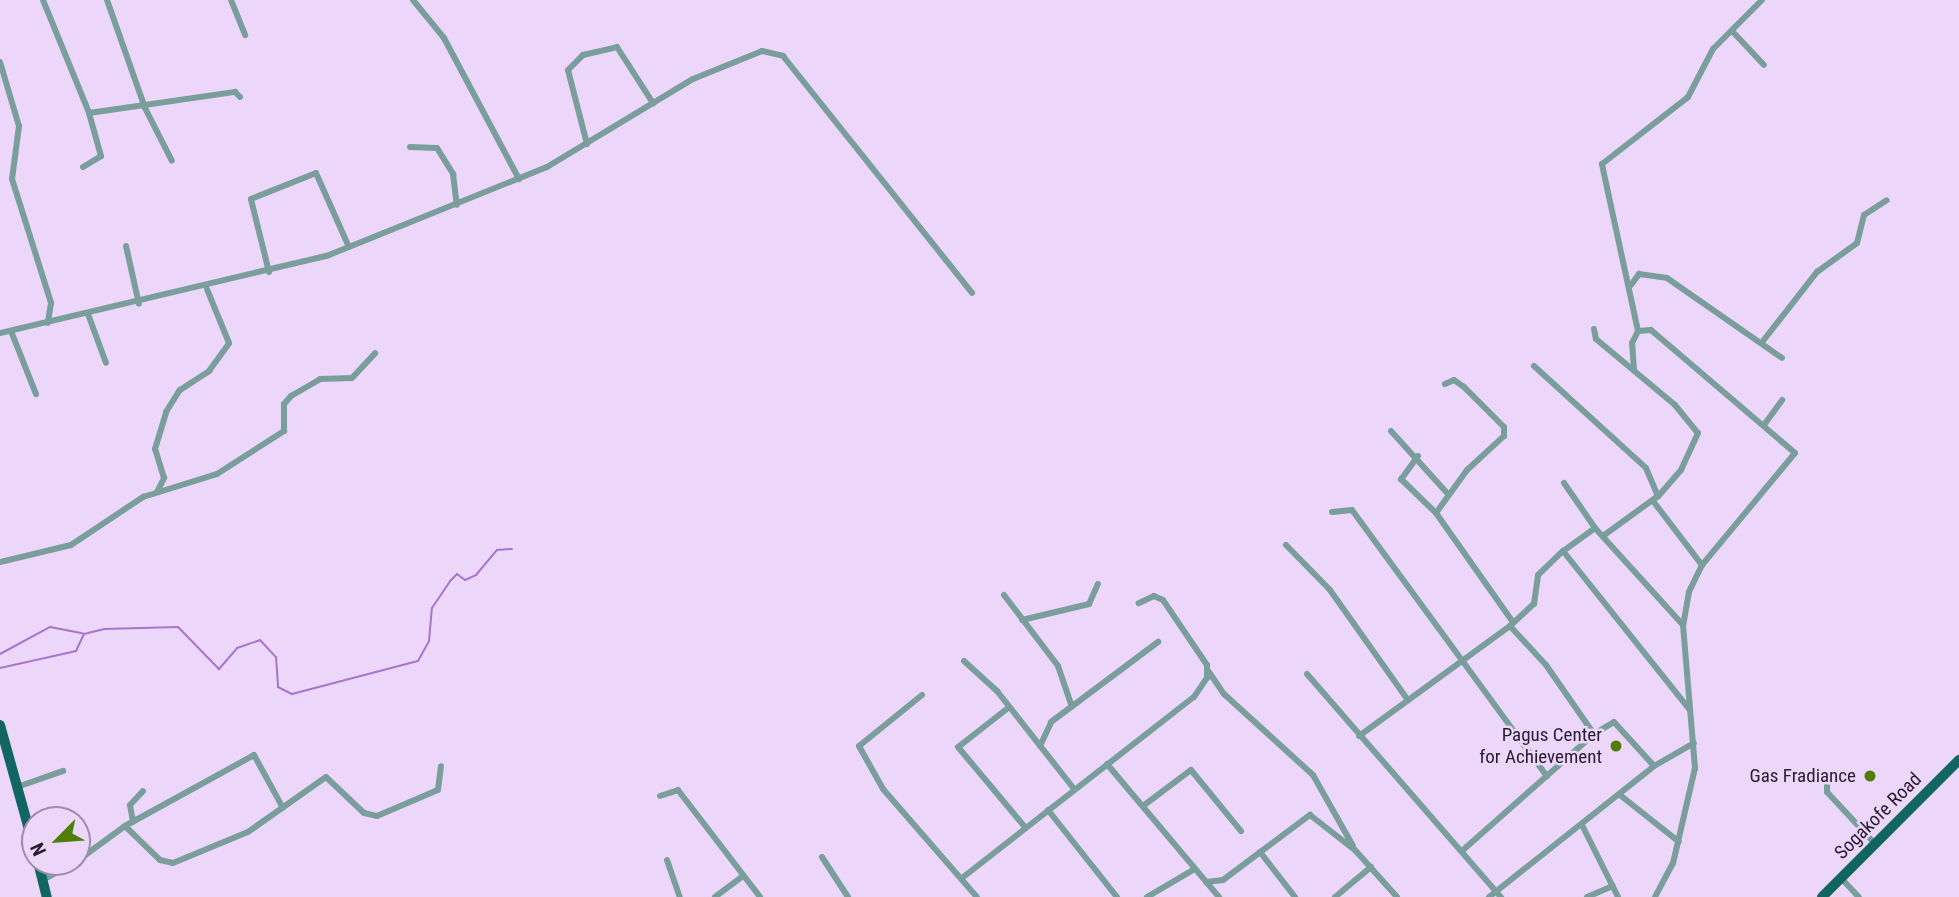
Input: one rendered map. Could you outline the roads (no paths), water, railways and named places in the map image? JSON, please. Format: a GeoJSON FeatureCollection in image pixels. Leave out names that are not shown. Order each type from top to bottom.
{"type":"FeatureCollection","features":[{"type":"Feature","properties":{"kind":"main road"},"geometry":{"type":"LineString","coordinates":[[0,725],[22,806]]}},
{"type":"Feature","properties":{"kind":"main road","name":"Sogakofe Road"},"geometry":{"type":"LineString","coordinates":[[1822,897],[1959,760]]}},
{"type":"Feature","properties":{"kind":"main road"},"geometry":{"type":"LineString","coordinates":[[42,876],[47,897]]}},
{"type":"Feature","properties":{"kind":"street"},"geometry":{"type":"LineString","coordinates":[[43,0],[89,113],[101,156],[83,167]]}},
{"type":"Feature","properties":{"kind":"street"},"geometry":{"type":"LineString","coordinates":[[107,0],[145,108],[172,161]]}},
{"type":"Feature","properties":{"kind":"street"},"geometry":{"type":"LineString","coordinates":[[231,0],[245,35]]}},
{"type":"Feature","properties":{"kind":"street"},"geometry":{"type":"LineString","coordinates":[[413,0],[444,38],[519,179]]}},
{"type":"Feature","properties":{"kind":"street"},"geometry":{"type":"LineString","coordinates":[[1634,370],[1629,349],[1638,331],[1631,285],[1602,164],[1688,97],[1713,49],[1734,32],[1762,0]]}},
{"type":"Feature","properties":{"kind":"street"},"geometry":{"type":"LineString","coordinates":[[1734,32],[1763,65]]}},
{"type":"Feature","properties":{"kind":"street"},"geometry":{"type":"LineString","coordinates":[[587,144],[568,70],[583,55],[617,47],[653,103]]}},
{"type":"Feature","properties":{"kind":"street"},"geometry":{"type":"LineString","coordinates":[[0,333],[207,289],[349,247],[519,179],[587,144],[653,103],[742,55],[783,56],[972,293]]}},
{"type":"Feature","properties":{"kind":"street"},"geometry":{"type":"LineString","coordinates":[[0,62],[19,126],[12,179],[51,303],[48,323]]}},
{"type":"Feature","properties":{"kind":"street"},"geometry":{"type":"LineString","coordinates":[[89,113],[145,108],[227,93],[240,97]]}},
{"type":"Feature","properties":{"kind":"street"},"geometry":{"type":"LineString","coordinates":[[411,147],[437,148],[453,174],[457,205]]}},
{"type":"Feature","properties":{"kind":"street"},"geometry":{"type":"LineString","coordinates":[[270,272],[251,199],[316,173],[349,247]]}},
{"type":"Feature","properties":{"kind":"street"},"geometry":{"type":"LineString","coordinates":[[1763,341],[1816,272],[1857,243],[1864,215],[1886,200]]}},
{"type":"Feature","properties":{"kind":"street"},"geometry":{"type":"LineString","coordinates":[[126,246],[139,304]]}},
{"type":"Feature","properties":{"kind":"street"},"geometry":{"type":"LineString","coordinates":[[1631,285],[1639,274],[1667,278],[1763,341],[1782,358]]}},
{"type":"Feature","properties":{"kind":"street"},"geometry":{"type":"LineString","coordinates":[[157,492],[164,478],[155,449],[166,412],[180,390],[209,371],[229,343],[207,289]]}},
{"type":"Feature","properties":{"kind":"street"},"geometry":{"type":"LineString","coordinates":[[88,314],[107,363]]}},
{"type":"Feature","properties":{"kind":"street"},"geometry":{"type":"LineString","coordinates":[[1594,329],[1596,339],[1634,370],[1698,433],[1681,470],[1655,498],[1603,536]]}},
{"type":"Feature","properties":{"kind":"street"},"geometry":{"type":"LineString","coordinates":[[1638,331],[1651,330],[1795,453],[1793,461],[1702,565],[1683,625],[1695,768],[1679,842],[1655,897]]}},
{"type":"Feature","properties":{"kind":"street"},"geometry":{"type":"LineString","coordinates":[[11,331],[36,394]]}},
{"type":"Feature","properties":{"kind":"street"},"geometry":{"type":"LineString","coordinates":[[0,562],[89,537],[157,492],[217,474],[284,431],[284,404],[291,396],[320,379],[352,378],[374,353]]}},
{"type":"Feature","properties":{"kind":"street"},"geometry":{"type":"LineString","coordinates":[[1534,366],[1646,468],[1655,498],[1702,565]]}},
{"type":"Feature","properties":{"kind":"street"},"geometry":{"type":"LineString","coordinates":[[1436,513],[1448,494],[1504,436],[1504,427],[1464,387],[1445,384]]}},
{"type":"Feature","properties":{"kind":"street"},"geometry":{"type":"LineString","coordinates":[[1764,425],[1782,400]]}},
{"type":"Feature","properties":{"kind":"street"},"geometry":{"type":"LineString","coordinates":[[1391,431],[1418,456],[1448,494]]}},
{"type":"Feature","properties":{"kind":"street"},"geometry":{"type":"LineString","coordinates":[[1418,456],[1401,479],[1436,513],[1511,624],[1546,665],[1594,734]]}},
{"type":"Feature","properties":{"kind":"street"},"geometry":{"type":"LineString","coordinates":[[1564,483],[1595,528],[1683,625]]}},
{"type":"Feature","properties":{"kind":"street"},"geometry":{"type":"LineString","coordinates":[[1332,512],[1352,510],[1465,660],[1547,776]]}},
{"type":"Feature","properties":{"kind":"street"},"geometry":{"type":"LineString","coordinates":[[1359,736],[1465,660],[1534,604],[1538,575],[1563,551],[1595,528]]}},
{"type":"Feature","properties":{"kind":"street"},"geometry":{"type":"LineString","coordinates":[[1286,545],[1330,590],[1408,700]]}},
{"type":"Feature","properties":{"kind":"street"},"geometry":{"type":"LineString","coordinates":[[1563,551],[1692,712]]}},
{"type":"Feature","properties":{"kind":"street"},"geometry":{"type":"LineString","coordinates":[[1022,620],[1089,604],[1098,584]]}},
{"type":"Feature","properties":{"kind":"street"},"geometry":{"type":"LineString","coordinates":[[1004,595],[1058,666],[1072,707]]}},
{"type":"Feature","properties":{"kind":"street"},"geometry":{"type":"LineString","coordinates":[[1139,603],[1159,596],[1224,694],[1313,775],[1355,850]]}},
{"type":"Feature","properties":{"kind":"street"},"geometry":{"type":"LineString","coordinates":[[1040,746],[1041,731],[1158,642]]}},
{"type":"Feature","properties":{"kind":"street"},"geometry":{"type":"LineString","coordinates":[[964,661],[1008,708],[1074,789]]}},
{"type":"Feature","properties":{"kind":"street"},"geometry":{"type":"LineString","coordinates":[[962,878],[1194,697],[1209,672]]}},
{"type":"Feature","properties":{"kind":"street"},"geometry":{"type":"LineString","coordinates":[[1307,674],[1440,832],[1463,850],[1499,894]]}},
{"type":"Feature","properties":{"kind":"street"},"geometry":{"type":"LineString","coordinates":[[922,695],[859,746],[884,789],[975,894],[966,897]]}},
{"type":"Feature","properties":{"kind":"street"},"geometry":{"type":"LineString","coordinates":[[1008,708],[958,747],[1026,827]]}},
{"type":"Feature","properties":{"kind":"street"},"geometry":{"type":"LineString","coordinates":[[1463,850],[1594,734],[1614,722],[1654,766]]}},
{"type":"Feature","properties":{"kind":"street"},"geometry":{"type":"LineString","coordinates":[[1489,897],[1499,894],[1654,766],[1694,743]]}},
{"type":"Feature","properties":{"kind":"street"},"geometry":{"type":"LineString","coordinates":[[91,851],[125,826],[254,755],[282,808]]}},
{"type":"Feature","properties":{"kind":"street"},"geometry":{"type":"LineString","coordinates":[[1107,764],[1193,870],[1219,897]]}},
{"type":"Feature","properties":{"kind":"street"},"geometry":{"type":"LineString","coordinates":[[125,826],[160,859],[173,863],[248,832],[331,776],[364,813],[376,816],[438,790],[441,765]]}},
{"type":"Feature","properties":{"kind":"street"},"geometry":{"type":"LineString","coordinates":[[1143,806],[1191,770],[1241,831]]}},
{"type":"Feature","properties":{"kind":"street"},"geometry":{"type":"LineString","coordinates":[[17,787],[63,771]]}},
{"type":"Feature","properties":{"kind":"street"},"geometry":{"type":"LineString","coordinates":[[1827,780],[1827,792],[1876,845]]}},
{"type":"Feature","properties":{"kind":"street"},"geometry":{"type":"LineString","coordinates":[[133,822],[130,804],[143,790]]}},
{"type":"Feature","properties":{"kind":"street"},"geometry":{"type":"LineString","coordinates":[[660,796],[678,790],[742,877],[760,897]]}},
{"type":"Feature","properties":{"kind":"street"},"geometry":{"type":"LineString","coordinates":[[1620,795],[1679,842]]}},
{"type":"Feature","properties":{"kind":"street"},"geometry":{"type":"LineString","coordinates":[[1048,810],[1117,897]]}},
{"type":"Feature","properties":{"kind":"street"},"geometry":{"type":"LineString","coordinates":[[1206,882],[1223,880],[1310,815],[1355,850],[1397,897]]}},
{"type":"Feature","properties":{"kind":"street"},"geometry":{"type":"LineString","coordinates":[[1583,827],[1618,897]]}},
{"type":"Feature","properties":{"kind":"street"},"geometry":{"type":"LineString","coordinates":[[1260,852],[1295,897]]}},
{"type":"Feature","properties":{"kind":"street"},"geometry":{"type":"LineString","coordinates":[[822,857],[848,897]]}},
{"type":"Feature","properties":{"kind":"street"},"geometry":{"type":"LineString","coordinates":[[667,860],[680,897]]}},
{"type":"Feature","properties":{"kind":"street"},"geometry":{"type":"LineString","coordinates":[[1335,897],[1371,867]]}},
{"type":"Feature","properties":{"kind":"street"},"geometry":{"type":"LineString","coordinates":[[1147,897],[1193,870]]}},
{"type":"Feature","properties":{"kind":"street"},"geometry":{"type":"LineString","coordinates":[[43,880],[50,876]]}},
{"type":"Feature","properties":{"kind":"street"},"geometry":{"type":"LineString","coordinates":[[715,897],[742,877]]}},
{"type":"Feature","properties":{"kind":"street"},"geometry":{"type":"LineString","coordinates":[[1841,878],[1859,897]]}},
{"type":"Feature","properties":{"kind":"street"},"geometry":{"type":"LineString","coordinates":[[1587,897],[1613,887]]}},
{"type":"Feature","properties":{"kind":"waterway"},"geometry":{"type":"LineString","coordinates":[[0,668],[76,651],[84,634],[104,629],[178,627],[219,669],[237,648],[260,640],[276,657],[278,687],[292,694],[418,661],[429,641],[432,608],[450,581],[457,574],[465,580],[476,575],[497,550],[512,549]]}},
{"type":"Feature","properties":{"kind":"waterway"},"geometry":{"type":"LineString","coordinates":[[0,654],[50,627],[82,633]]}},
{"type":"Feature","properties":{"kind":"place","name":"Pagus Center for Achievement"},"geometry":{"type":"Point","coordinates":[1616,746]}},
{"type":"Feature","properties":{"kind":"place","name":"Gas Fradiance"},"geometry":{"type":"Point","coordinates":[1870,776]}}]}
